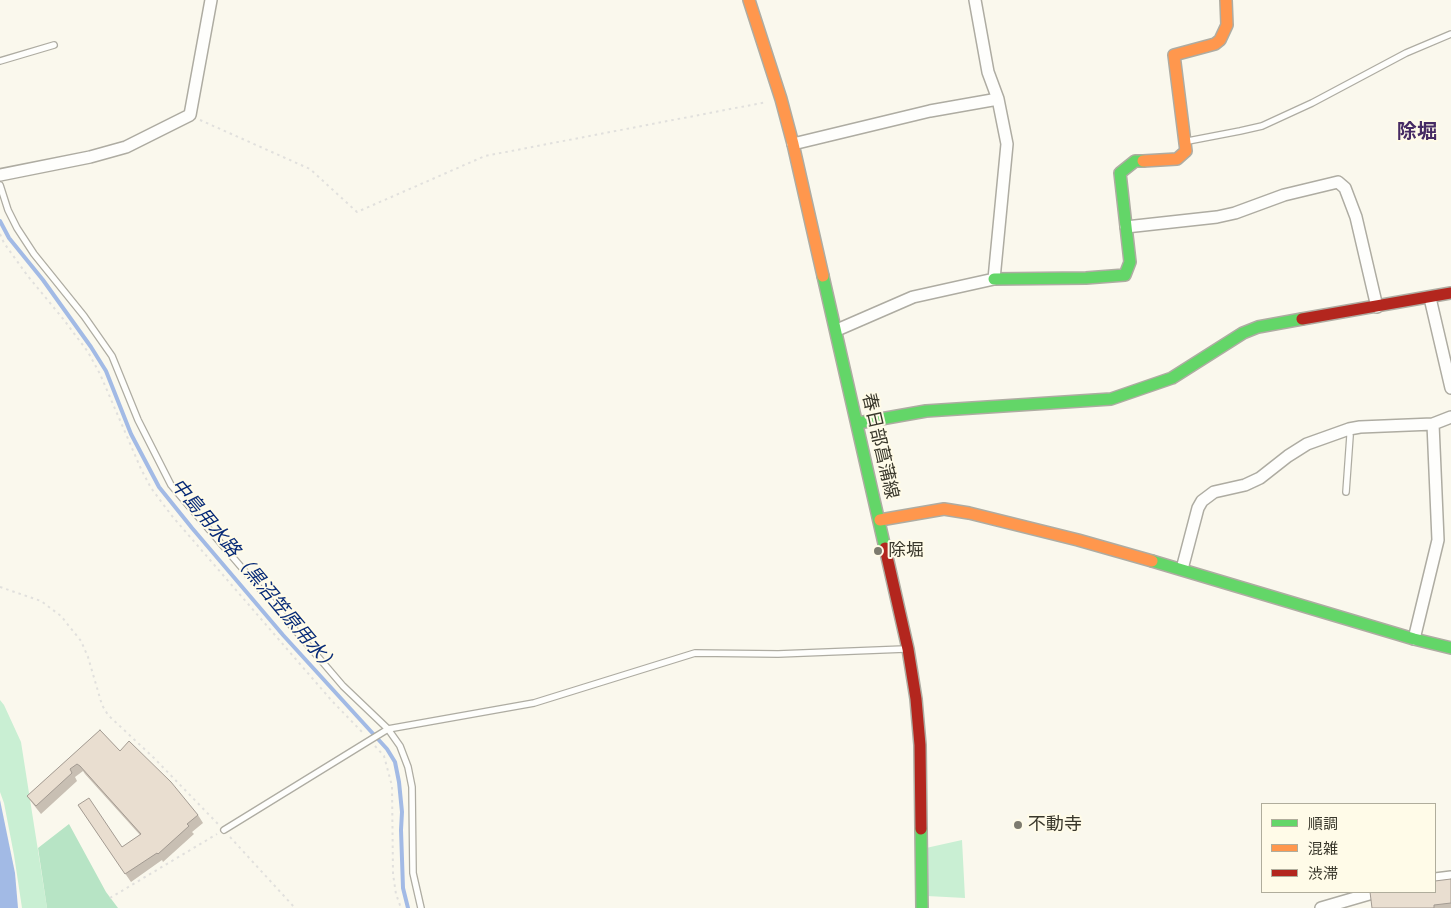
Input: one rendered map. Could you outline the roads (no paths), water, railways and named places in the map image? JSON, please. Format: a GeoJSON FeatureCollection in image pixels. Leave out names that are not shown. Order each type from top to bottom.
{"type":"FeatureCollection","features":[{"type":"Feature","properties":{"kind":"street"},"geometry":{"type":"LineString","coordinates":[[0,175],[90,157],[126,147],[190,115],[211,0]]}},
{"type":"Feature","properties":{"kind":"street","name":"春日部菖蒲線"},"geometry":{"type":"LineString","coordinates":[[749,0],[781,99],[793,144],[837,330],[908,649],[916,699],[920,745],[922,908]]}},
{"type":"Feature","properties":{"kind":"street"},"geometry":{"type":"LineString","coordinates":[[975,0],[988,72],[998,99],[1006,144],[994,279]]}},
{"type":"Feature","properties":{"kind":"street"},"geometry":{"type":"LineString","coordinates":[[837,330],[913,297],[994,279],[1086,278],[1125,275],[1130,262],[1120,173],[1135,161],[1177,159],[1186,151],[1174,55],[1215,44],[1220,40],[1227,24],[1226,0]]}},
{"type":"Feature","properties":{"kind":"street"},"geometry":{"type":"LineString","coordinates":[[793,144],[930,111],[998,99]]}},
{"type":"Feature","properties":{"kind":"street"},"geometry":{"type":"LineString","coordinates":[[1126,227],[1217,217],[1235,213],[1284,195],[1338,182],[1345,188],[1356,217],[1377,307]]}},
{"type":"Feature","properties":{"kind":"street"},"geometry":{"type":"LineString","coordinates":[[858,423],[926,411],[1111,399],[1172,378],[1243,333],[1258,327],[1451,293]]}},
{"type":"Feature","properties":{"kind":"street"},"geometry":{"type":"LineString","coordinates":[[1430,298],[1451,388]]}},
{"type":"Feature","properties":{"kind":"street"},"geometry":{"type":"LineString","coordinates":[[1182,569],[1198,508],[1202,500],[1214,492],[1245,486],[1260,478],[1307,444],[1348,429],[1369,426],[1432,424],[1451,417]]}},
{"type":"Feature","properties":{"kind":"street"},"geometry":{"type":"LineString","coordinates":[[1414,639],[1438,540],[1432,424]]}},
{"type":"Feature","properties":{"kind":"street"},"geometry":{"type":"LineString","coordinates":[[880,520],[944,509],[969,513],[1078,540],[1182,569],[1414,639],[1451,648]]}},
{"type":"Feature","properties":{"kind":"street"},"geometry":{"type":"LineString","coordinates":[[1436,879],[1451,877]]}},
{"type":"Feature","properties":{"kind":"street"},"geometry":{"type":"LineString","coordinates":[[1321,908],[1373,893]]}},
{"type":"Feature","properties":{"kind":"lane"},"geometry":{"type":"LineString","coordinates":[[1186,141],[1240,132],[1262,126],[1321,99],[1406,53],[1451,34]]}},
{"type":"Feature","properties":{"kind":"lane"},"geometry":{"type":"LineString","coordinates":[[0,61],[54,45]]}},
{"type":"Feature","properties":{"kind":"lane"},"geometry":{"type":"LineString","coordinates":[[0,185],[8,210],[34,254],[84,316],[112,356],[138,420],[171,485],[343,686],[386,730],[403,753],[412,787],[412,873],[421,908]]}},
{"type":"Feature","properties":{"kind":"lane"},"geometry":{"type":"LineString","coordinates":[[1346,492],[1350,436],[1348,429]]}},
{"type":"Feature","properties":{"kind":"lane"},"geometry":{"type":"LineString","coordinates":[[224,830],[373,742],[386,730],[534,703],[695,653],[778,654],[908,649]]}},
{"type":"Feature","properties":{"kind":"water"},"geometry":{"type":"Polygon","coordinates":[[[0,800],[15,873],[18,908],[0,908],[0,800]]]}},
{"type":"Feature","properties":{"kind":"waterway","name":"中島用水路（黒沼笠原用水）"},"geometry":{"type":"LineString","coordinates":[[0,221],[9,238],[43,280],[106,371],[131,434],[159,487],[283,635],[387,749],[395,762],[402,812],[403,888],[408,908]]}},
{"type":"Feature","properties":{"kind":"place","name":"除堀"},"geometry":{"type":"Point","coordinates":[878,551]}},
{"type":"Feature","properties":{"kind":"place","name":"不動寺"},"geometry":{"type":"Point","coordinates":[1018,825]}},
{"type":"Feature","properties":{"kind":"district","name":"除堀"},"geometry":{"type":"Point","coordinates":[1417,132]}}]}
